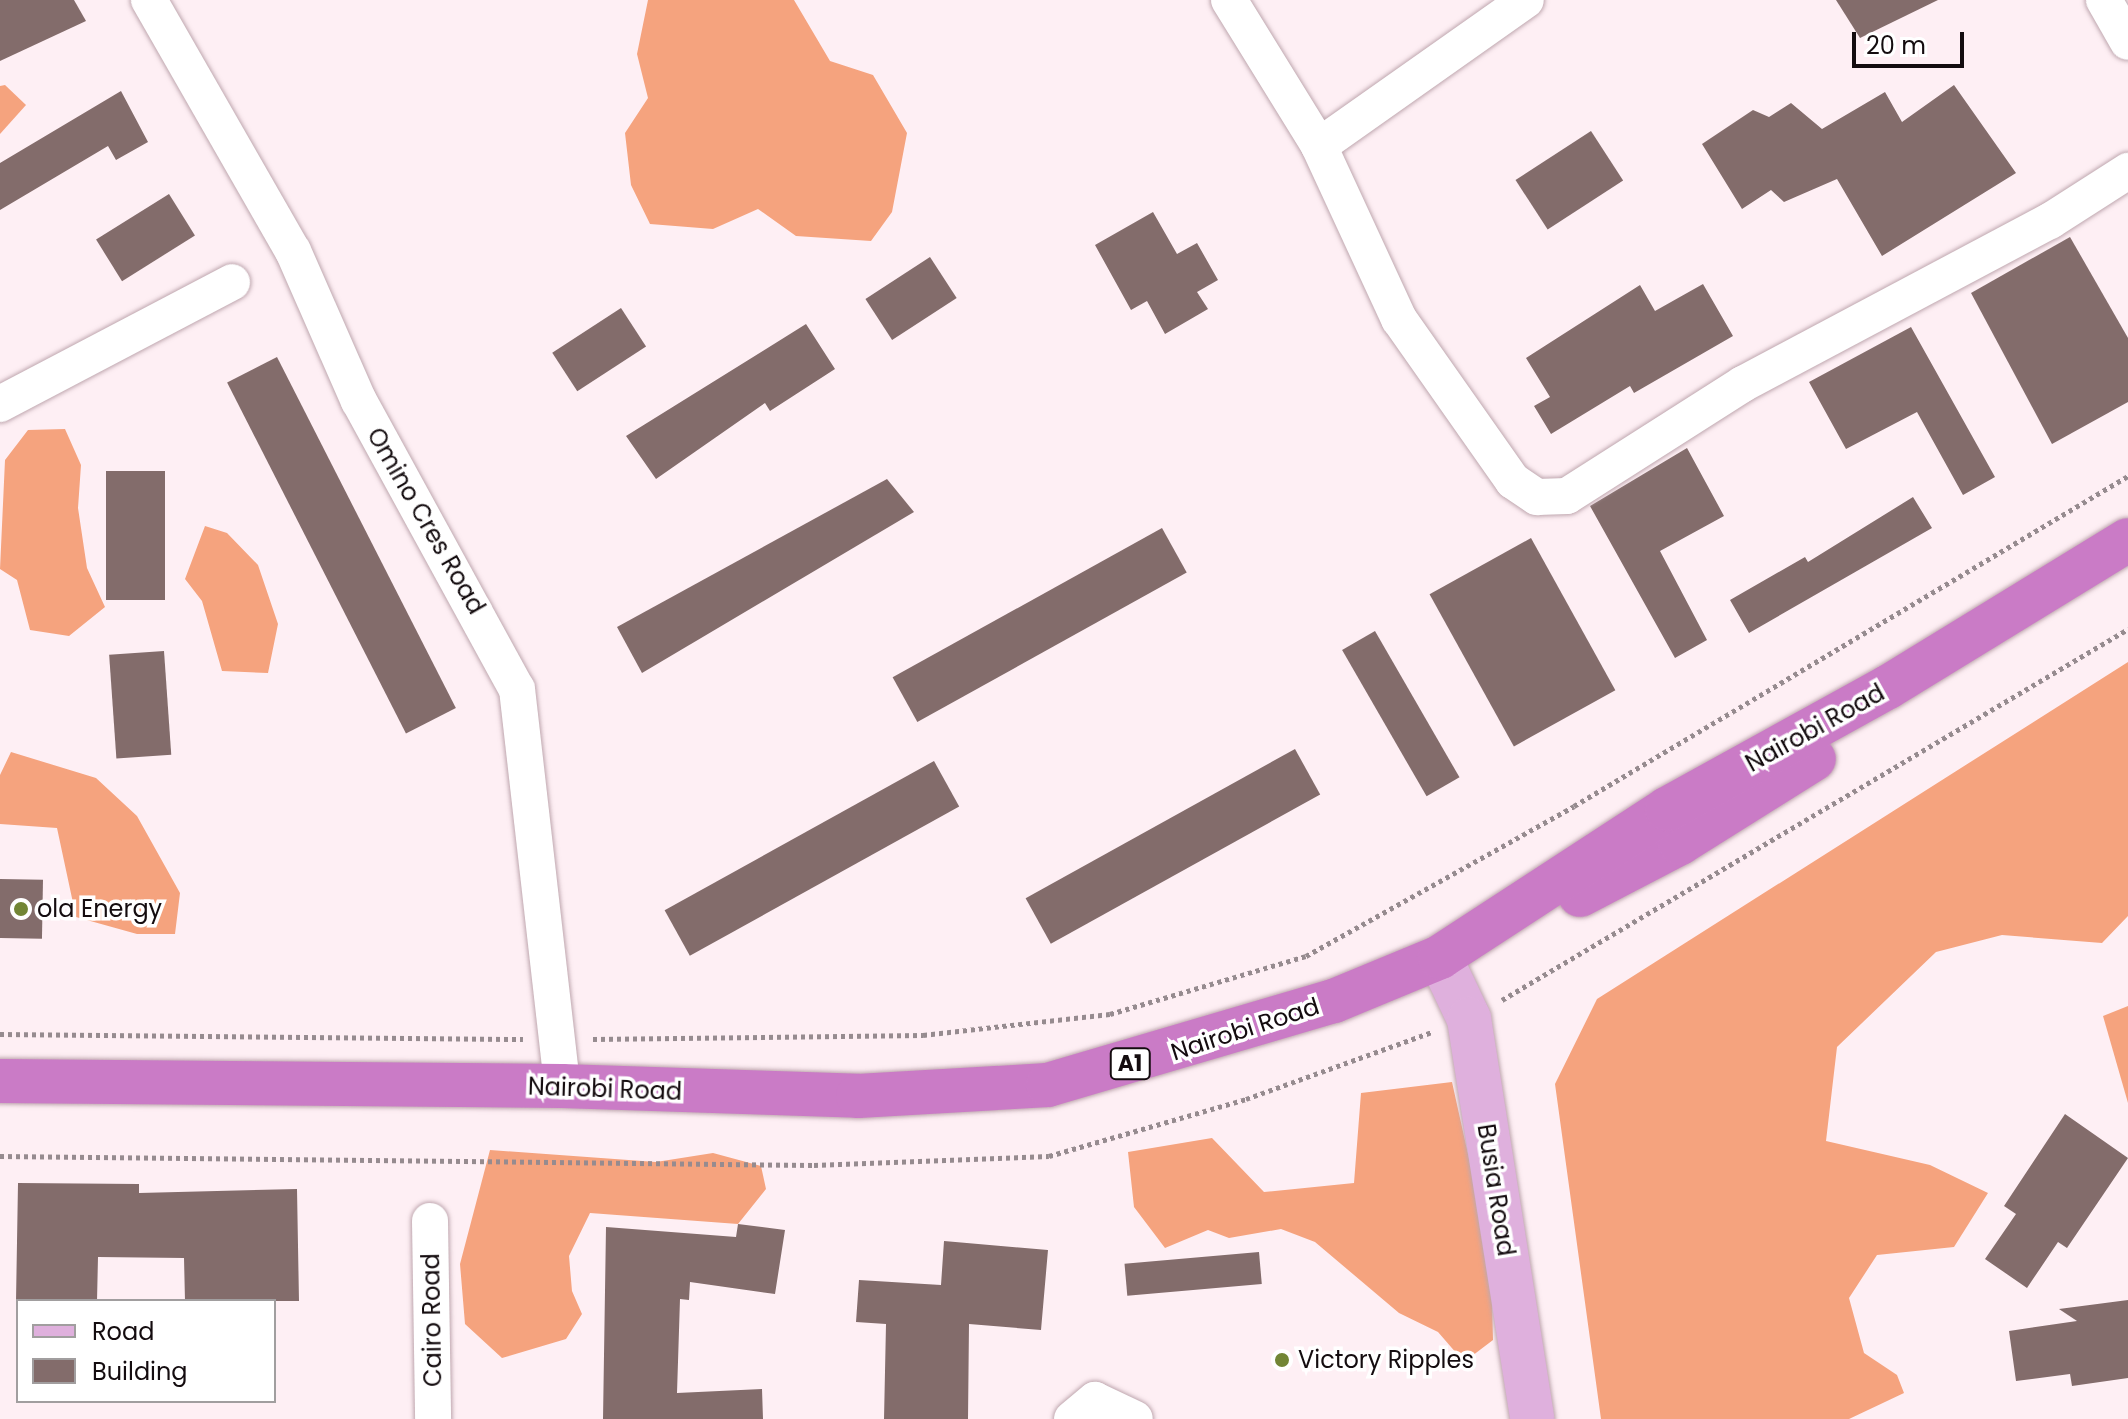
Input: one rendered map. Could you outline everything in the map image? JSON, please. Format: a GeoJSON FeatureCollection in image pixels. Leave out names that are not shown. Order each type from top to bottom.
{"type":"FeatureCollection","features":[{"type":"Feature","properties":{"kind":"highway","name":"Nairobi Road"},"geometry":{"type":"LineString","coordinates":[[0,1081],[562,1086],[858,1096],[1048,1085],[1334,1001],[1440,957],[1667,809],[1888,687],[2128,540]]}},
{"type":"Feature","properties":{"kind":"highway","name":"Nairobi Road"},"geometry":{"type":"LineString","coordinates":[[0,1100],[298,1108],[947,1102],[1049,1091],[1182,1058],[1444,966],[1680,843],[2128,570]]}},
{"type":"Feature","properties":{"kind":"main road","name":"Busia Road"},"geometry":{"type":"LineString","coordinates":[[1444,966],[1469,1019],[1532,1419]]}},
{"type":"Feature","properties":{"kind":"street","name":"Omino Cres Road"},"geometry":{"type":"LineString","coordinates":[[149,0],[293,251],[359,401],[517,689],[562,1086]]}},
{"type":"Feature","properties":{"kind":"street"},"geometry":{"type":"LineString","coordinates":[[1229,0],[1319,146],[1399,319],[1513,481],[1537,497],[1567,496],[1743,384],[2050,221],[2128,171]]}},
{"type":"Feature","properties":{"kind":"street"},"geometry":{"type":"LineString","coordinates":[[1319,146],[1526,0]]}},
{"type":"Feature","properties":{"kind":"street"},"geometry":{"type":"LineString","coordinates":[[2104,0],[2128,42]]}},
{"type":"Feature","properties":{"kind":"street"},"geometry":{"type":"LineString","coordinates":[[0,404],[232,282]]}},
{"type":"Feature","properties":{"kind":"street","name":"Cairo Road"},"geometry":{"type":"LineString","coordinates":[[430,1221],[433,1419]]}},
{"type":"Feature","properties":{"kind":"street"},"geometry":{"type":"LineString","coordinates":[[1072,1419],[1095,1400],[1135,1419]]}},
{"type":"Feature","properties":{"kind":"path"},"geometry":{"type":"LineString","coordinates":[[0,1034],[556,1039],[923,1035],[1110,1014],[1306,956],[1574,806],[2128,476]]}},
{"type":"Feature","properties":{"kind":"shaded area"},"geometry":{"type":"Polygon","coordinates":[[[648,0],[794,0],[830,61],[873,75],[907,133],[892,212],[871,241],[796,236],[758,209],[713,229],[650,224],[631,185],[625,133],[648,98],[637,54],[648,0]]]}},
{"type":"Feature","properties":{"kind":"shaded area"},"geometry":{"type":"Polygon","coordinates":[[[5,85],[26,105],[0,134],[0,86],[5,85]]]}},
{"type":"Feature","properties":{"kind":"shaded area"},"geometry":{"type":"Polygon","coordinates":[[[65,429],[81,465],[78,508],[87,568],[105,607],[69,636],[30,630],[17,580],[0,569],[5,460],[28,430],[65,429]]]}},
{"type":"Feature","properties":{"kind":"shaded area"},"geometry":{"type":"Polygon","coordinates":[[[205,526],[227,533],[258,565],[278,624],[268,673],[222,671],[202,601],[185,579],[205,526]]]}},
{"type":"Feature","properties":{"kind":"shaded area"},"geometry":{"type":"Polygon","coordinates":[[[2128,662],[2128,916],[2102,943],[2002,935],[1936,952],[1837,1047],[1826,1141],[1930,1165],[1988,1193],[1954,1247],[1877,1255],[1849,1298],[1864,1353],[1897,1375],[1904,1393],[1849,1419],[1601,1419],[1555,1084],[1597,999],[2128,662]]]}},
{"type":"Feature","properties":{"kind":"shaded area"},"geometry":{"type":"Polygon","coordinates":[[[11,752],[96,778],[137,816],[180,893],[175,934],[137,934],[76,917],[57,828],[0,824],[0,775],[11,752]]]}},
{"type":"Feature","properties":{"kind":"shaded area"},"geometry":{"type":"Polygon","coordinates":[[[2128,1006],[2128,1103],[2103,1016],[2128,1006]]]}},
{"type":"Feature","properties":{"kind":"shaded area"},"geometry":{"type":"Polygon","coordinates":[[[1452,1082],[1491,1258],[1493,1340],[1464,1362],[1438,1332],[1399,1313],[1315,1242],[1281,1229],[1229,1238],[1208,1230],[1165,1248],[1134,1207],[1128,1152],[1212,1138],[1264,1192],[1354,1183],[1361,1093],[1452,1082]]]}},
{"type":"Feature","properties":{"kind":"shaded area"},"geometry":{"type":"Polygon","coordinates":[[[490,1150],[656,1162],[713,1153],[761,1166],[766,1189],[738,1224],[590,1213],[569,1256],[572,1291],[582,1314],[566,1339],[502,1358],[465,1324],[460,1264],[490,1150]]]}},
{"type":"Feature","properties":{"kind":"building"},"geometry":{"type":"Polygon","coordinates":[[[0,0],[74,0],[86,21],[0,61],[0,0]]]}},
{"type":"Feature","properties":{"kind":"building"},"geometry":{"type":"Polygon","coordinates":[[[1836,0],[1938,0],[1860,38],[1836,0]]]}},
{"type":"Feature","properties":{"kind":"building"},"geometry":{"type":"Polygon","coordinates":[[[1954,85],[2016,173],[1882,256],[1837,179],[1784,202],[1771,190],[1742,209],[1702,144],[1753,110],[1769,117],[1791,103],[1822,129],[1885,92],[1902,122],[1954,85]]]}},
{"type":"Feature","properties":{"kind":"building"},"geometry":{"type":"Polygon","coordinates":[[[121,91],[148,142],[116,160],[108,146],[0,210],[0,163],[121,91]]]}},
{"type":"Feature","properties":{"kind":"building"},"geometry":{"type":"Polygon","coordinates":[[[1591,131],[1623,180],[1548,229],[1516,180],[1591,131]]]}},
{"type":"Feature","properties":{"kind":"building"},"geometry":{"type":"Polygon","coordinates":[[[169,194],[195,236],[122,281],[96,240],[169,194]]]}},
{"type":"Feature","properties":{"kind":"building"},"geometry":{"type":"Polygon","coordinates":[[[1153,212],[1177,254],[1197,243],[1218,280],[1197,292],[1208,309],[1165,334],[1147,301],[1131,310],[1095,245],[1153,212]]]}},
{"type":"Feature","properties":{"kind":"building"},"geometry":{"type":"Polygon","coordinates":[[[2070,237],[2128,338],[2128,402],[2052,444],[1971,293],[2070,237]]]}},
{"type":"Feature","properties":{"kind":"building"},"geometry":{"type":"Polygon","coordinates":[[[930,257],[957,298],[892,340],[865,299],[930,257]]]}},
{"type":"Feature","properties":{"kind":"building"},"geometry":{"type":"Polygon","coordinates":[[[1703,284],[1733,336],[1634,393],[1630,386],[1551,434],[1534,406],[1550,397],[1526,358],[1640,285],[1655,311],[1703,284]]]}},
{"type":"Feature","properties":{"kind":"building"},"geometry":{"type":"Polygon","coordinates":[[[621,308],[646,347],[577,391],[552,353],[621,308]]]}},
{"type":"Feature","properties":{"kind":"building"},"geometry":{"type":"Polygon","coordinates":[[[806,324],[835,369],[770,411],[765,403],[656,479],[626,436],[806,324]]]}},
{"type":"Feature","properties":{"kind":"building"},"geometry":{"type":"Polygon","coordinates":[[[1911,327],[1995,477],[1963,495],[1917,412],[1846,449],[1809,382],[1911,327]]]}},
{"type":"Feature","properties":{"kind":"building"},"geometry":{"type":"Polygon","coordinates":[[[277,357],[456,708],[406,733],[227,382],[277,357]]]}},
{"type":"Feature","properties":{"kind":"building"},"geometry":{"type":"Polygon","coordinates":[[[1687,448],[1724,516],[1660,551],[1707,640],[1675,658],[1590,506],[1687,448]]]}},
{"type":"Feature","properties":{"kind":"building"},"geometry":{"type":"Polygon","coordinates":[[[106,471],[165,471],[165,600],[106,600],[106,471]]]}},
{"type":"Feature","properties":{"kind":"building"},"geometry":{"type":"Polygon","coordinates":[[[887,479],[914,512],[642,673],[617,627],[887,479]]]}},
{"type":"Feature","properties":{"kind":"building"},"geometry":{"type":"Polygon","coordinates":[[[1913,497],[1932,528],[1749,633],[1730,600],[1805,557],[1808,562],[1913,497]]]}},
{"type":"Feature","properties":{"kind":"building"},"geometry":{"type":"Polygon","coordinates":[[[1162,528],[1187,573],[917,722],[893,677],[1162,528]]]}},
{"type":"Feature","properties":{"kind":"building"},"geometry":{"type":"Polygon","coordinates":[[[1531,538],[1615,690],[1514,746],[1430,594],[1531,538]]]}},
{"type":"Feature","properties":{"kind":"building"},"geometry":{"type":"Polygon","coordinates":[[[1375,631],[1460,777],[1427,796],[1342,650],[1375,631]]]}},
{"type":"Feature","properties":{"kind":"building"},"geometry":{"type":"Polygon","coordinates":[[[164,651],[171,755],[116,759],[109,655],[164,651]]]}},
{"type":"Feature","properties":{"kind":"building"},"geometry":{"type":"Polygon","coordinates":[[[1295,749],[1320,794],[1051,944],[1026,898],[1295,749]]]}},
{"type":"Feature","properties":{"kind":"building"},"geometry":{"type":"Polygon","coordinates":[[[934,761],[959,806],[690,956],[665,910],[934,761]]]}},
{"type":"Feature","properties":{"kind":"building","name":"ola Energy"},"geometry":{"type":"Polygon","coordinates":[[[0,879],[43,880],[42,939],[0,938],[0,879]]]}},
{"type":"Feature","properties":{"kind":"building"},"geometry":{"type":"Polygon","coordinates":[[[2065,1114],[2128,1158],[2067,1248],[2058,1242],[2027,1288],[1985,1259],[2016,1214],[2004,1206],[2065,1114]]]}},
{"type":"Feature","properties":{"kind":"building"},"geometry":{"type":"Polygon","coordinates":[[[18,1183],[139,1184],[139,1193],[297,1189],[299,1301],[185,1299],[184,1258],[98,1257],[97,1299],[16,1299],[18,1183]]]}},
{"type":"Feature","properties":{"kind":"building"},"geometry":{"type":"Polygon","coordinates":[[[738,1224],[785,1230],[775,1294],[690,1282],[689,1300],[680,1299],[677,1393],[762,1389],[763,1419],[603,1419],[606,1227],[736,1237],[738,1224]]]}},
{"type":"Feature","properties":{"kind":"building"},"geometry":{"type":"Polygon","coordinates":[[[944,1241],[1048,1250],[1041,1330],[969,1324],[968,1419],[884,1419],[886,1324],[856,1322],[859,1280],[941,1285],[944,1241]]]}},
{"type":"Feature","properties":{"kind":"building"},"geometry":{"type":"Polygon","coordinates":[[[1259,1252],[1262,1284],[1127,1296],[1125,1264],[1259,1252]]]}},
{"type":"Feature","properties":{"kind":"building"},"geometry":{"type":"Polygon","coordinates":[[[2128,1300],[2128,1378],[2072,1386],[2070,1374],[2016,1381],[2009,1331],[2077,1321],[2059,1309],[2128,1300]]]}},
{"type":"Feature","properties":{"kind":"place","name":"ola Energy"},"geometry":{"type":"Point","coordinates":[21,909]}},
{"type":"Feature","properties":{"kind":"place","name":"Victory Ripples"},"geometry":{"type":"Point","coordinates":[1282,1360]}}]}
